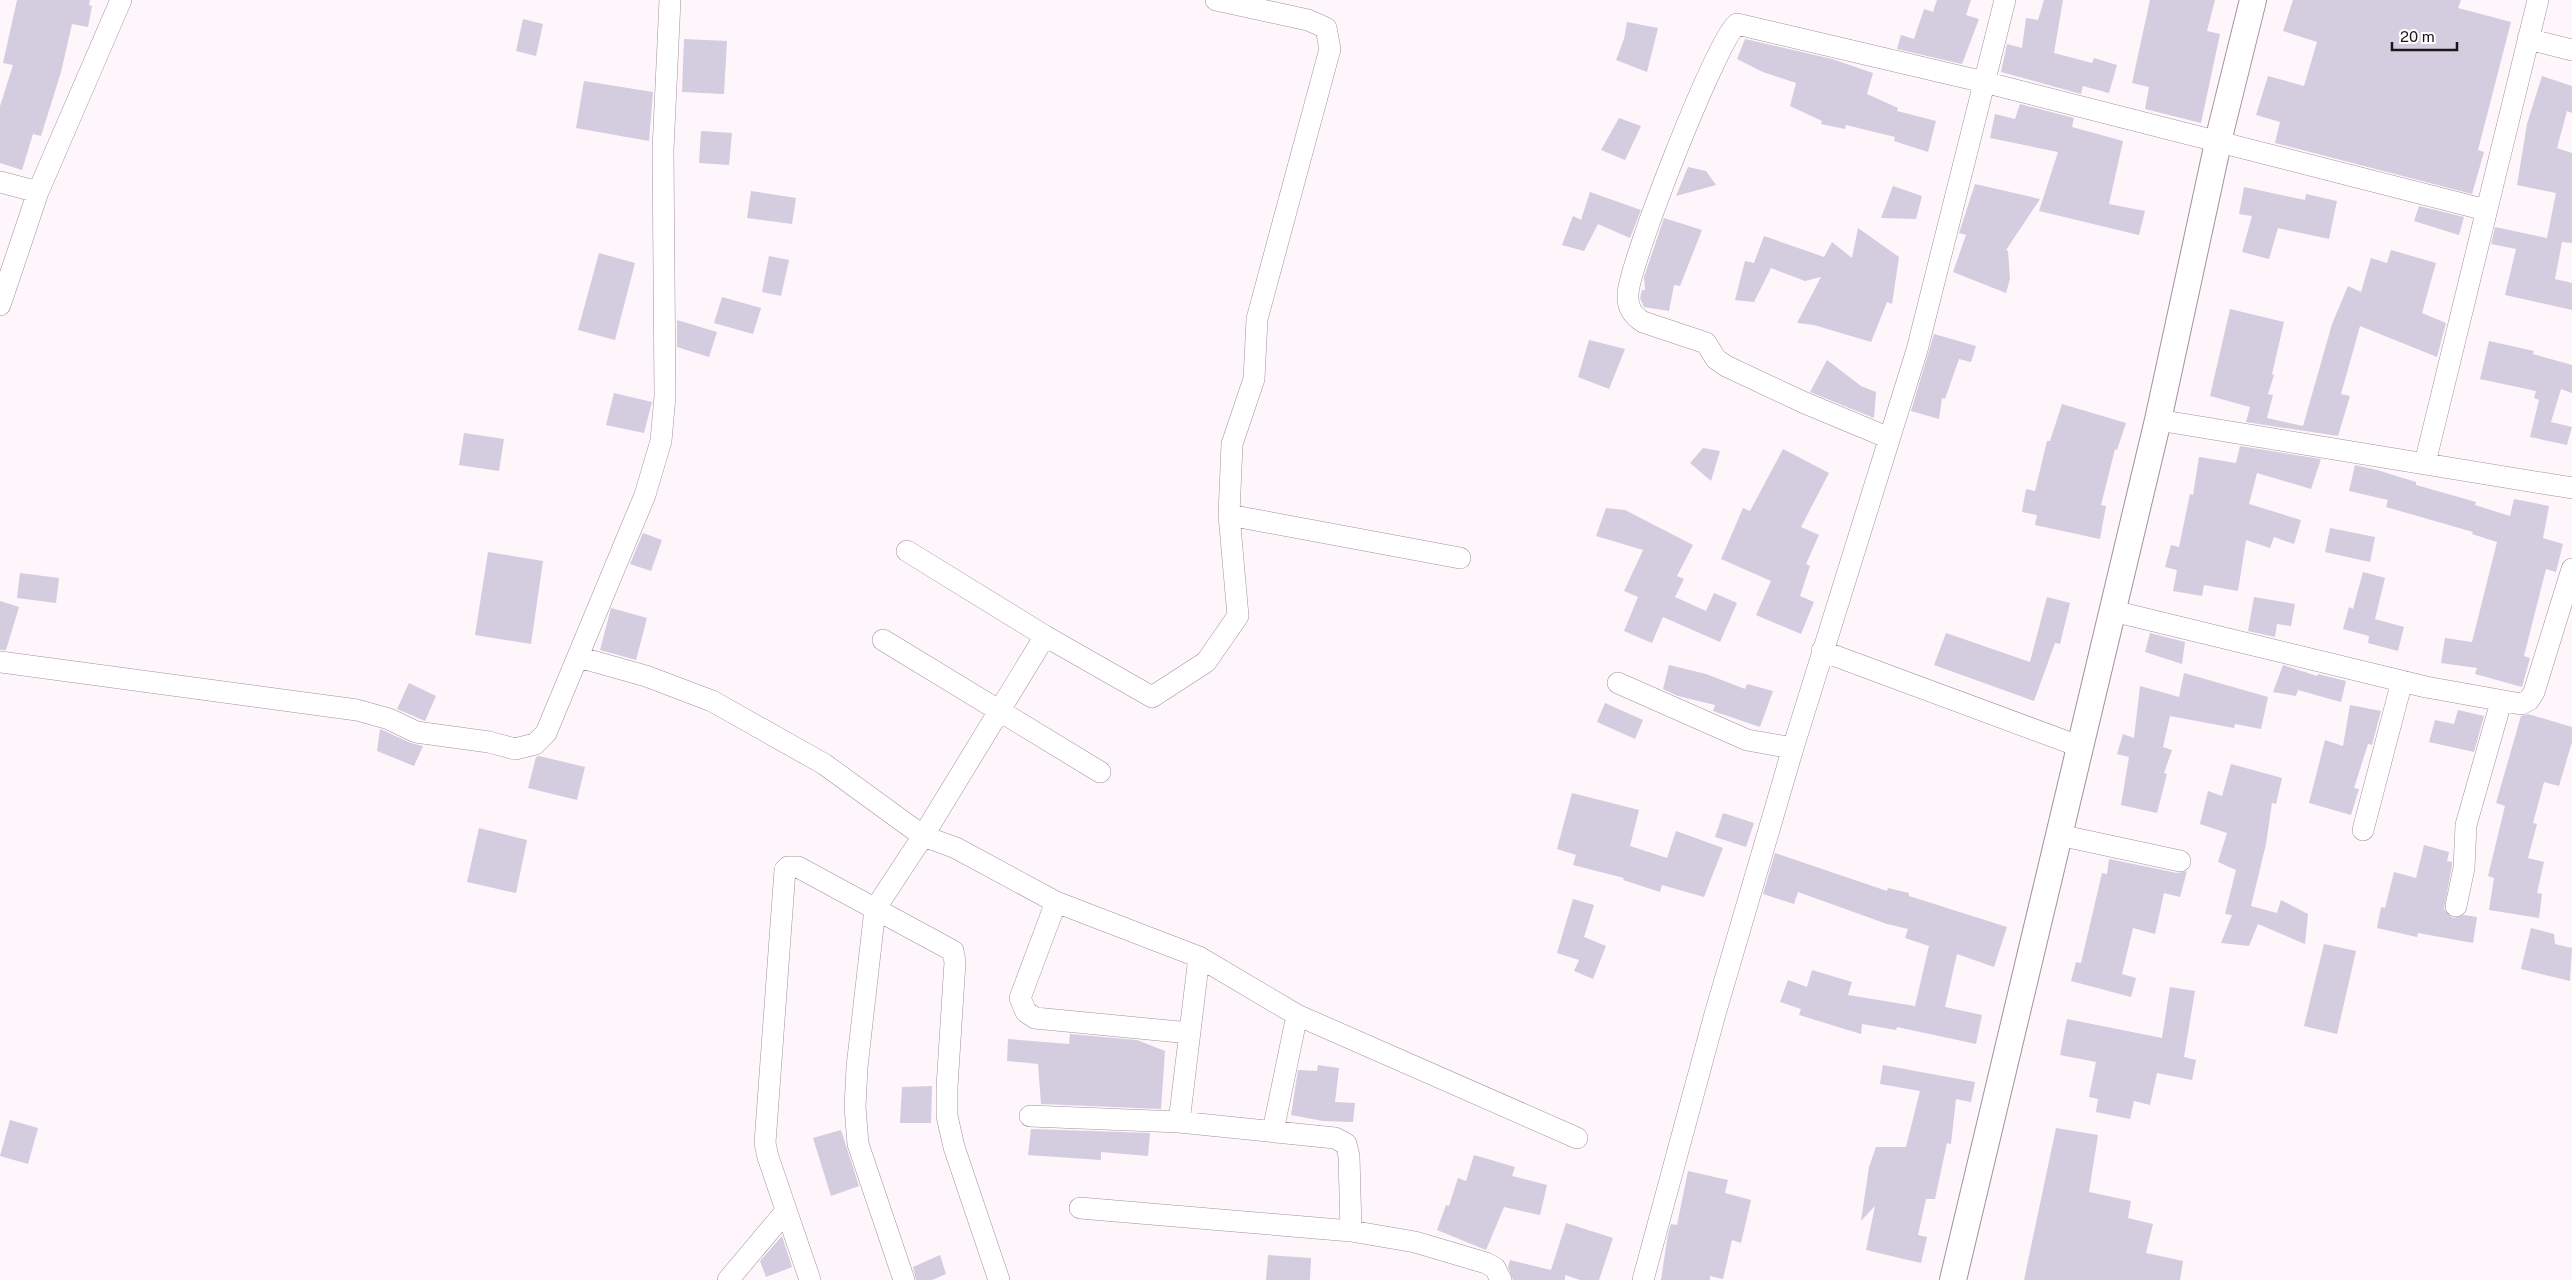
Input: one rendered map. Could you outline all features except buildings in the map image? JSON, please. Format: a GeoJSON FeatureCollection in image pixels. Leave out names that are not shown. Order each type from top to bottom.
{"type":"FeatureCollection","features":[{"type":"Feature","properties":{"kind":"main road"},"geometry":{"type":"LineString","coordinates":[[1953,1280],[2158,420],[2218,142],[2253,0]]}},
{"type":"Feature","properties":{"kind":"street"},"geometry":{"type":"LineString","coordinates":[[0,305],[38,192],[121,0]]}},
{"type":"Feature","properties":{"kind":"street"},"geometry":{"type":"LineString","coordinates":[[0,662],[358,710],[389,719],[416,732],[489,742],[515,749],[535,744],[546,733],[578,657],[645,495],[662,441],[665,396],[663,150],[670,0]]}},
{"type":"Feature","properties":{"kind":"street"},"geometry":{"type":"LineString","coordinates":[[907,551],[1045,636],[1152,697],[1206,662],[1238,616],[1229,515],[1232,444],[1254,379],[1257,319],[1330,49],[1326,28],[1308,20],[1216,0]]}},
{"type":"Feature","properties":{"kind":"street"},"geometry":{"type":"LineString","coordinates":[[1643,1280],[1715,1014],[1793,748],[1917,350],[2005,0]]}},
{"type":"Feature","properties":{"kind":"street"},"geometry":{"type":"LineString","coordinates":[[2425,463],[2538,0]]}},
{"type":"Feature","properties":{"kind":"street"},"geometry":{"type":"LineString","coordinates":[[1889,438],[1726,366],[1716,359],[1703,341],[1643,322],[1635,316],[1628,304],[1630,280],[1670,169],[1708,78],[1730,32],[1737,24],[1984,82],[2486,210]]}},
{"type":"Feature","properties":{"kind":"street"},"geometry":{"type":"LineString","coordinates":[[2528,39],[2572,50]]}},
{"type":"Feature","properties":{"kind":"street"},"geometry":{"type":"LineString","coordinates":[[0,182],[38,192]]}},
{"type":"Feature","properties":{"kind":"street"},"geometry":{"type":"LineString","coordinates":[[2158,420],[2572,488]]}},
{"type":"Feature","properties":{"kind":"street"},"geometry":{"type":"LineString","coordinates":[[1229,515],[1460,558]]}},
{"type":"Feature","properties":{"kind":"street"},"geometry":{"type":"LineString","coordinates":[[2113,611],[2402,681],[2501,702],[2521,704],[2529,700],[2534,692],[2572,569]]}},
{"type":"Feature","properties":{"kind":"street"},"geometry":{"type":"LineString","coordinates":[[904,1280],[858,1144],[855,1127],[857,1067],[875,909],[923,836],[1045,636]]}},
{"type":"Feature","properties":{"kind":"street"},"geometry":{"type":"LineString","coordinates":[[884,640],[1100,772]]}},
{"type":"Feature","properties":{"kind":"street"},"geometry":{"type":"LineString","coordinates":[[1822,651],[2081,747]]}},
{"type":"Feature","properties":{"kind":"street"},"geometry":{"type":"LineString","coordinates":[[578,657],[646,676],[712,701],[824,764],[923,836],[956,848],[1056,902],[1199,958],[1297,1014],[1577,1138]]}},
{"type":"Feature","properties":{"kind":"street"},"geometry":{"type":"LineString","coordinates":[[2363,830],[2402,681]]}},
{"type":"Feature","properties":{"kind":"street"},"geometry":{"type":"LineString","coordinates":[[1618,683],[1746,740],[1793,748]]}},
{"type":"Feature","properties":{"kind":"street"},"geometry":{"type":"LineString","coordinates":[[2456,906],[2464,868],[2466,825],[2501,702]]}},
{"type":"Feature","properties":{"kind":"street"},"geometry":{"type":"LineString","coordinates":[[2059,835],[2180,862]]}},
{"type":"Feature","properties":{"kind":"street"},"geometry":{"type":"LineString","coordinates":[[810,1280],[786,1211],[766,1143],[785,870],[788,867],[798,867],[950,949],[955,955],[946,1101],[947,1116],[954,1147],[999,1280]]}},
{"type":"Feature","properties":{"kind":"street"},"geometry":{"type":"LineString","coordinates":[[1056,902],[1020,998],[1026,1012],[1035,1018],[1190,1033]]}},
{"type":"Feature","properties":{"kind":"street"},"geometry":{"type":"LineString","coordinates":[[1179,1122],[1199,958]]}},
{"type":"Feature","properties":{"kind":"street"},"geometry":{"type":"LineString","coordinates":[[1273,1131],[1297,1014]]}},
{"type":"Feature","properties":{"kind":"street"},"geometry":{"type":"LineString","coordinates":[[1030,1116],[1179,1122],[1335,1138],[1346,1144],[1349,1156],[1351,1231]]}},
{"type":"Feature","properties":{"kind":"street"},"geometry":{"type":"LineString","coordinates":[[1080,1208],[1351,1231],[1415,1242],[1486,1263],[1496,1268],[1501,1280]]}},
{"type":"Feature","properties":{"kind":"street"},"geometry":{"type":"LineString","coordinates":[[728,1280],[786,1211]]}}]}
